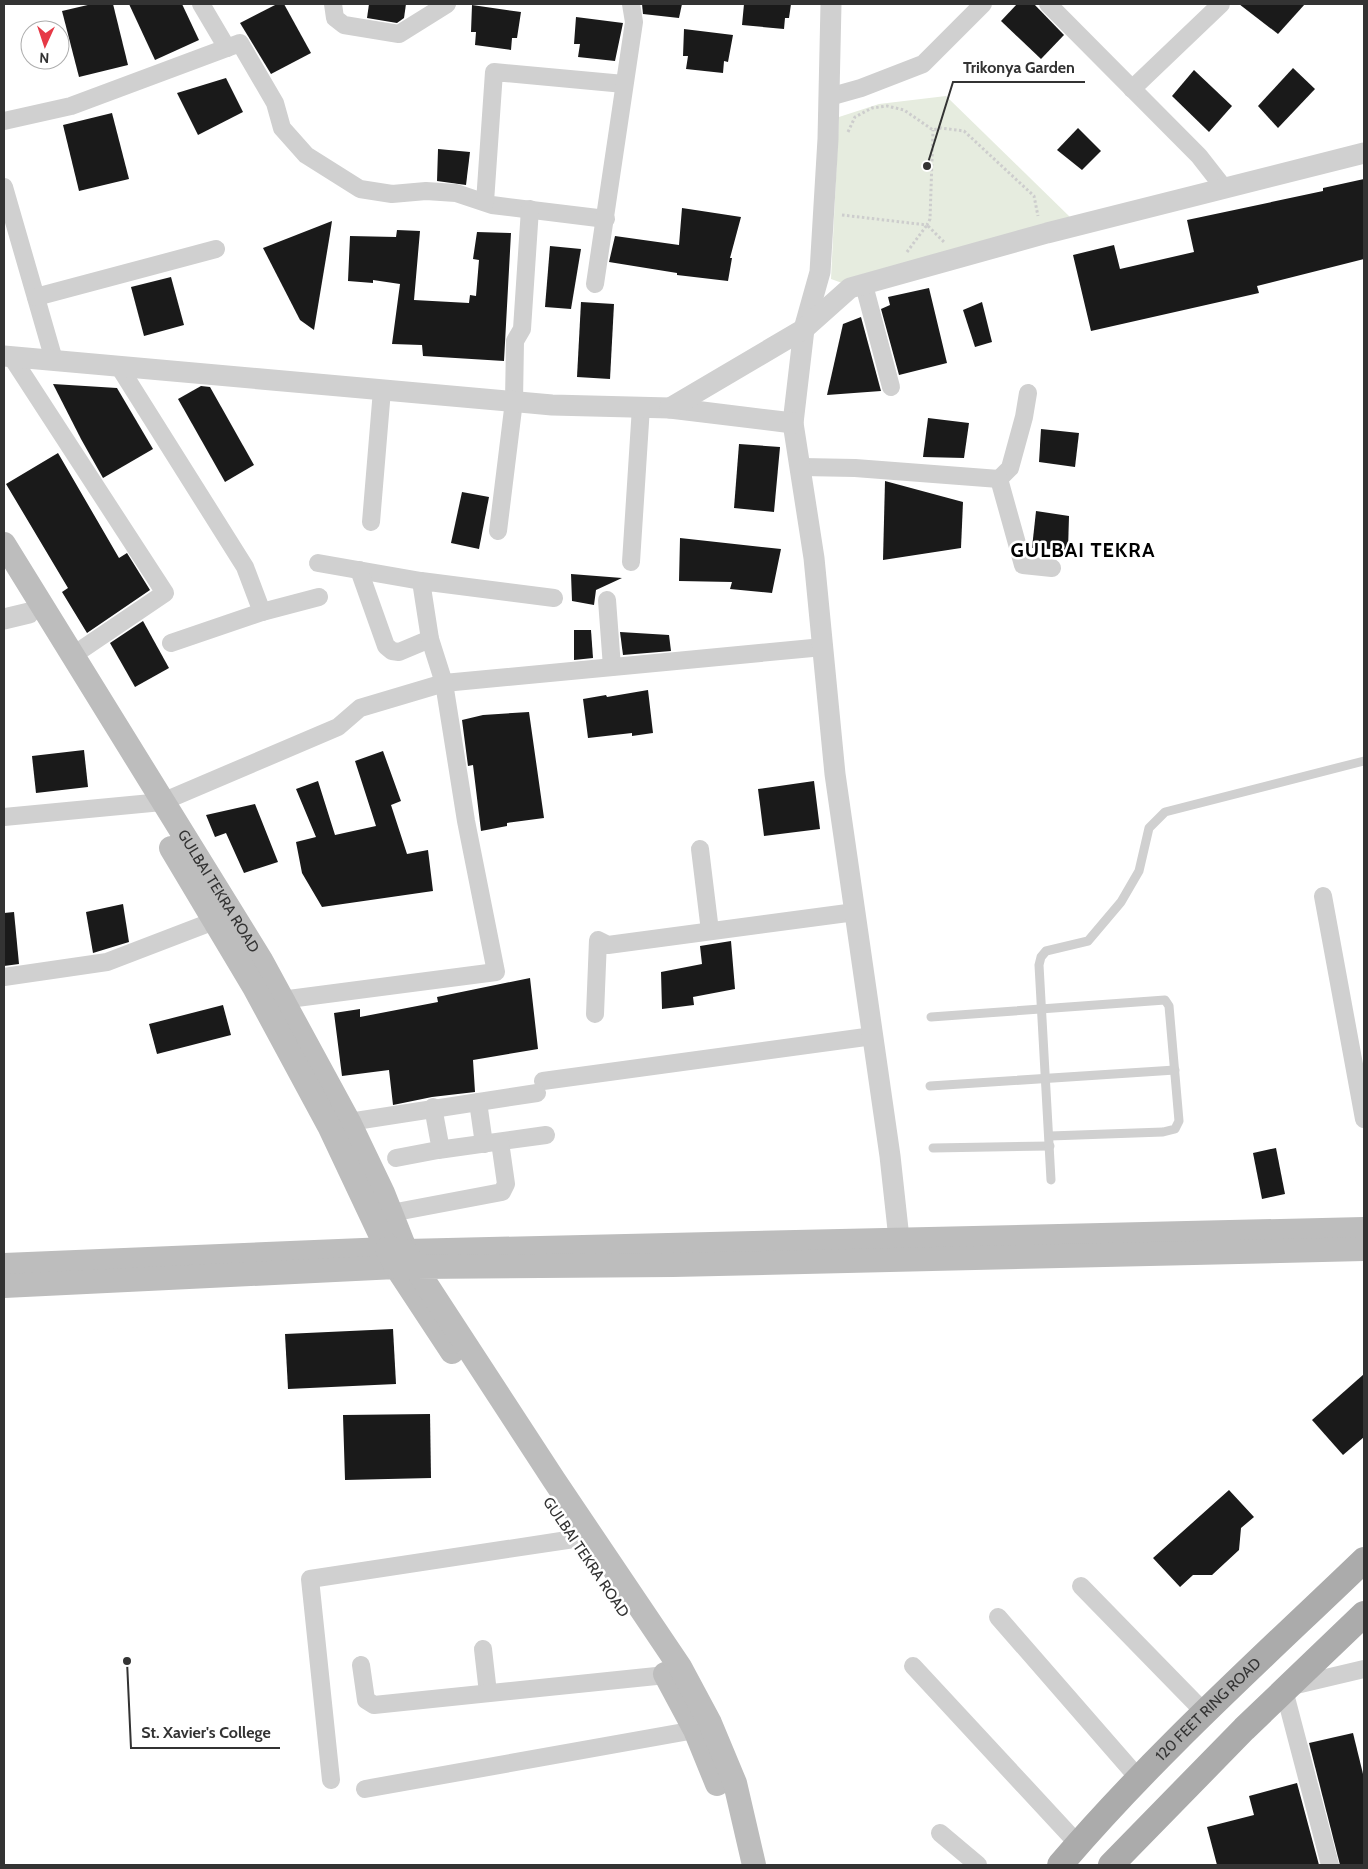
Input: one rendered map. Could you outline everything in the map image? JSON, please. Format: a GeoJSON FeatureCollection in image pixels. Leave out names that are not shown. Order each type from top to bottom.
{"type":"FeatureCollection","features":[{"type":"Feature","properties":{"kind":"main road","name":"GULBAI TEKRA ROAD"},"geometry":{"type":"LineString","coordinates":[[4,544],[72,656],[153,803],[214,921],[254,987],[401,1259],[574,1539],[666,1675],[695,1730],[719,1788],[737,1865]]}},
{"type":"Feature","properties":{"kind":"main road","name":"GULBAI TEKRA ROAD"},"geometry":{"type":"LineString","coordinates":[[4,573],[116,751],[261,960],[281,1000],[350,1122],[390,1213],[401,1259],[680,1666],[710,1723],[734,1783],[754,1865]]}},
{"type":"Feature","properties":{"kind":"main road"},"geometry":{"type":"LineString","coordinates":[[901,1250],[1364,1229]]}},
{"type":"Feature","properties":{"kind":"main road"},"geometry":{"type":"LineString","coordinates":[[4,1265],[901,1250],[1364,1250]]}},
{"type":"Feature","properties":{"kind":"main road"},"geometry":{"type":"LineString","coordinates":[[4,1286],[401,1259]]}},
{"type":"Feature","properties":{"kind":"main road","name":"120 FEET RING ROAD"},"geometry":{"type":"LineString","coordinates":[[1060,1865],[1204,1713],[1364,1560]]}},
{"type":"Feature","properties":{"kind":"main road"},"geometry":{"type":"LineString","coordinates":[[1111,1865],[1286,1689],[1364,1614]]}},
{"type":"Feature","properties":{"kind":"street"},"geometry":{"type":"LineString","coordinates":[[201,4],[227,48]]}},
{"type":"Feature","properties":{"kind":"street"},"geometry":{"type":"LineString","coordinates":[[333,4],[336,18],[344,25],[399,34],[447,4]]}},
{"type":"Feature","properties":{"kind":"street"},"geometry":{"type":"LineString","coordinates":[[595,284],[634,22],[631,4]]}},
{"type":"Feature","properties":{"kind":"street"},"geometry":{"type":"LineString","coordinates":[[831,4],[829,97],[820,272],[804,329],[794,423],[802,467],[823,647],[835,774],[873,1036],[901,1250]]}},
{"type":"Feature","properties":{"kind":"street"},"geometry":{"type":"LineString","coordinates":[[829,97],[862,88],[923,64],[983,4]]}},
{"type":"Feature","properties":{"kind":"street"},"geometry":{"type":"LineString","coordinates":[[1048,4],[1199,156],[1224,188]]}},
{"type":"Feature","properties":{"kind":"street"},"geometry":{"type":"LineString","coordinates":[[1132,89],[1220,4]]}},
{"type":"Feature","properties":{"kind":"street"},"geometry":{"type":"LineString","coordinates":[[4,121],[71,106],[240,43],[274,103],[282,128],[306,155],[360,189],[392,194],[426,191],[456,193],[492,205],[606,219]]}},
{"type":"Feature","properties":{"kind":"street"},"geometry":{"type":"LineString","coordinates":[[485,202],[494,72],[624,84]]}},
{"type":"Feature","properties":{"kind":"street"},"geometry":{"type":"LineString","coordinates":[[670,408],[804,329],[850,288],[1047,233],[1364,154]]}},
{"type":"Feature","properties":{"kind":"street"},"geometry":{"type":"LineString","coordinates":[[4,187],[54,360]]}},
{"type":"Feature","properties":{"kind":"street"},"geometry":{"type":"LineString","coordinates":[[498,531],[514,402],[515,341],[522,329],[530,209]]}},
{"type":"Feature","properties":{"kind":"street"},"geometry":{"type":"LineString","coordinates":[[36,297],[216,249]]}},
{"type":"Feature","properties":{"kind":"street"},"geometry":{"type":"LineString","coordinates":[[864,285],[891,387]]}},
{"type":"Feature","properties":{"kind":"street"},"geometry":{"type":"LineString","coordinates":[[8,356],[552,405],[670,408],[794,423]]}},
{"type":"Feature","properties":{"kind":"street"},"geometry":{"type":"LineString","coordinates":[[8,356],[165,593],[72,656]]}},
{"type":"Feature","properties":{"kind":"street"},"geometry":{"type":"LineString","coordinates":[[118,365],[245,567],[262,612]]}},
{"type":"Feature","properties":{"kind":"street"},"geometry":{"type":"LineString","coordinates":[[371,522],[382,390]]}},
{"type":"Feature","properties":{"kind":"street"},"geometry":{"type":"LineString","coordinates":[[802,467],[855,468],[999,479],[1010,468],[1024,417],[1028,393]]}},
{"type":"Feature","properties":{"kind":"street"},"geometry":{"type":"LineString","coordinates":[[631,562],[641,407]]}},
{"type":"Feature","properties":{"kind":"street"},"geometry":{"type":"LineString","coordinates":[[999,479],[1023,565],[1052,568]]}},
{"type":"Feature","properties":{"kind":"street"},"geometry":{"type":"LineString","coordinates":[[318,562],[421,581],[554,598]]}},
{"type":"Feature","properties":{"kind":"street"},"geometry":{"type":"LineString","coordinates":[[359,570],[386,646],[392,652],[399,652],[430,639]]}},
{"type":"Feature","properties":{"kind":"street"},"geometry":{"type":"LineString","coordinates":[[281,1000],[496,972],[466,821],[444,683],[430,639],[421,581]]}},
{"type":"Feature","properties":{"kind":"street"},"geometry":{"type":"LineString","coordinates":[[171,644],[262,612],[318,597]]}},
{"type":"Feature","properties":{"kind":"street"},"geometry":{"type":"LineString","coordinates":[[607,600],[612,668]]}},
{"type":"Feature","properties":{"kind":"street"},"geometry":{"type":"LineString","coordinates":[[4,619],[29,614]]}},
{"type":"Feature","properties":{"kind":"street"},"geometry":{"type":"LineString","coordinates":[[4,817],[153,803],[338,727],[360,708],[444,683],[823,647]]}},
{"type":"Feature","properties":{"kind":"street"},"geometry":{"type":"LineString","coordinates":[[700,849],[710,931]]}},
{"type":"Feature","properties":{"kind":"street"},"geometry":{"type":"LineString","coordinates":[[1323,896],[1364,1118]]}},
{"type":"Feature","properties":{"kind":"street"},"geometry":{"type":"LineString","coordinates":[[595,1014],[598,940],[608,945],[855,912]]}},
{"type":"Feature","properties":{"kind":"street"},"geometry":{"type":"LineString","coordinates":[[4,977],[107,962],[214,921]]}},
{"type":"Feature","properties":{"kind":"street"},"geometry":{"type":"LineString","coordinates":[[350,1122],[433,1107],[478,1102],[540,1087],[873,1036]]}},
{"type":"Feature","properties":{"kind":"street"},"geometry":{"type":"LineString","coordinates":[[390,1213],[502,1192],[506,1184],[478,1102]]}},
{"type":"Feature","properties":{"kind":"street"},"geometry":{"type":"LineString","coordinates":[[433,1107],[440,1145],[438,1150]]}},
{"type":"Feature","properties":{"kind":"street"},"geometry":{"type":"LineString","coordinates":[[396,1158],[438,1150],[546,1135]]}},
{"type":"Feature","properties":{"kind":"street"},"geometry":{"type":"LineString","coordinates":[[331,1780],[310,1579],[574,1539]]}},
{"type":"Feature","properties":{"kind":"street"},"geometry":{"type":"LineString","coordinates":[[1081,1586],[1204,1713]]}},
{"type":"Feature","properties":{"kind":"street"},"geometry":{"type":"LineString","coordinates":[[998,1616],[1140,1780]]}},
{"type":"Feature","properties":{"kind":"street"},"geometry":{"type":"LineString","coordinates":[[483,1649],[488,1693]]}},
{"type":"Feature","properties":{"kind":"street"},"geometry":{"type":"LineString","coordinates":[[361,1665],[366,1700],[374,1705],[666,1675]]}},
{"type":"Feature","properties":{"kind":"street"},"geometry":{"type":"LineString","coordinates":[[913,1666],[1078,1844]]}},
{"type":"Feature","properties":{"kind":"street"},"geometry":{"type":"LineString","coordinates":[[1330,1865],[1286,1689],[1364,1669]]}},
{"type":"Feature","properties":{"kind":"street"},"geometry":{"type":"LineString","coordinates":[[365,1789],[695,1730]]}},
{"type":"Feature","properties":{"kind":"street"},"geometry":{"type":"LineString","coordinates":[[940,1833],[978,1865]]}},
{"type":"Feature","properties":{"kind":"lane"},"geometry":{"type":"LineString","coordinates":[[1051,1180],[1039,965],[1041,957],[1046,951],[1088,941],[1121,902],[1139,870],[1149,828],[1165,812],[1364,761]]}},
{"type":"Feature","properties":{"kind":"lane"},"geometry":{"type":"LineString","coordinates":[[931,1017],[1042,1007],[1165,1000],[1169,1006],[1179,1121],[1175,1129],[1163,1132],[1050,1136]]}},
{"type":"Feature","properties":{"kind":"lane"},"geometry":{"type":"LineString","coordinates":[[930,1086],[1175,1070]]}},
{"type":"Feature","properties":{"kind":"lane"},"geometry":{"type":"LineString","coordinates":[[934,1148],[1050,1146]]}},
{"type":"Feature","properties":{"kind":"path"},"geometry":{"type":"LineString","coordinates":[[845,136],[855,117],[872,108],[887,106],[904,110],[933,130],[941,128],[964,131],[1034,196],[1040,214],[1034,220]]}},
{"type":"Feature","properties":{"kind":"path"},"geometry":{"type":"LineString","coordinates":[[904,257],[930,219],[933,130]]}},
{"type":"Feature","properties":{"kind":"path"},"geometry":{"type":"LineString","coordinates":[[841,223],[843,205]]}},
{"type":"Feature","properties":{"kind":"path"},"geometry":{"type":"LineString","coordinates":[[833,216],[842,215],[927,225],[950,246]]}},
{"type":"Feature","properties":{"kind":"shaded area"},"geometry":{"type":"Polygon","coordinates":[[[946,96],[1072,219],[845,284],[831,279],[839,117],[879,104],[946,96]]]}},
{"type":"Feature","properties":{"kind":"building"},"geometry":{"type":"Polygon","coordinates":[[[92,4],[113,4],[128,65],[79,77],[70,42],[70,20],[64,20],[62,11],[92,4]]]}},
{"type":"Feature","properties":{"kind":"building"},"geometry":{"type":"Polygon","coordinates":[[[129,4],[182,4],[199,40],[155,60],[129,4]]]}},
{"type":"Feature","properties":{"kind":"building"},"geometry":{"type":"Polygon","coordinates":[[[277,4],[284,4],[311,53],[271,74],[240,23],[277,4]]]}},
{"type":"Feature","properties":{"kind":"building"},"geometry":{"type":"Polygon","coordinates":[[[369,4],[406,4],[404,18],[397,23],[367,18],[369,4]]]}},
{"type":"Feature","properties":{"kind":"building"},"geometry":{"type":"Polygon","coordinates":[[[642,4],[682,4],[679,18],[643,14],[642,4]]]}},
{"type":"Feature","properties":{"kind":"building"},"geometry":{"type":"Polygon","coordinates":[[[744,4],[791,4],[789,18],[785,18],[784,29],[742,25],[744,4]]]}},
{"type":"Feature","properties":{"kind":"building"},"geometry":{"type":"Polygon","coordinates":[[[1017,4],[1034,4],[1064,35],[1041,59],[1001,21],[1017,4]]]}},
{"type":"Feature","properties":{"kind":"building"},"geometry":{"type":"Polygon","coordinates":[[[1239,4],[1305,4],[1278,34],[1239,4]]]}},
{"type":"Feature","properties":{"kind":"building"},"geometry":{"type":"Polygon","coordinates":[[[472,5],[521,12],[517,38],[512,38],[511,50],[475,45],[476,32],[471,32],[472,5]]]}},
{"type":"Feature","properties":{"kind":"building"},"geometry":{"type":"Polygon","coordinates":[[[576,17],[623,23],[615,61],[578,57],[580,44],[574,44],[576,17]]]}},
{"type":"Feature","properties":{"kind":"building"},"geometry":{"type":"Polygon","coordinates":[[[684,29],[733,35],[728,62],[724,61],[723,73],[686,69],[688,56],[683,56],[684,29]]]}},
{"type":"Feature","properties":{"kind":"building"},"geometry":{"type":"Polygon","coordinates":[[[1293,68],[1315,89],[1278,128],[1258,106],[1293,68]]]}},
{"type":"Feature","properties":{"kind":"building"},"geometry":{"type":"Polygon","coordinates":[[[1194,70],[1232,106],[1209,132],[1172,96],[1194,70]]]}},
{"type":"Feature","properties":{"kind":"building"},"geometry":{"type":"Polygon","coordinates":[[[226,78],[243,112],[198,135],[177,93],[226,78]]]}},
{"type":"Feature","properties":{"kind":"building"},"geometry":{"type":"Polygon","coordinates":[[[112,113],[129,179],[79,191],[63,125],[112,113]]]}},
{"type":"Feature","properties":{"kind":"building"},"geometry":{"type":"Polygon","coordinates":[[[1078,128],[1101,151],[1082,170],[1057,150],[1078,128]]]}},
{"type":"Feature","properties":{"kind":"building"},"geometry":{"type":"Polygon","coordinates":[[[438,149],[470,152],[466,185],[437,181],[438,149]]]}},
{"type":"Feature","properties":{"kind":"building"},"geometry":{"type":"Polygon","coordinates":[[[1364,179],[1364,259],[1257,286],[1259,293],[1091,331],[1073,255],[1114,245],[1120,269],[1194,252],[1187,220],[1323,191],[1323,188],[1364,179]]]}},
{"type":"Feature","properties":{"kind":"building"},"geometry":{"type":"Polygon","coordinates":[[[682,208],[741,217],[730,258],[732,258],[728,281],[677,275],[677,273],[609,262],[615,236],[679,245],[682,208]]]}},
{"type":"Feature","properties":{"kind":"building"},"geometry":{"type":"Polygon","coordinates":[[[332,221],[314,330],[300,320],[263,248],[332,221]]]}},
{"type":"Feature","properties":{"kind":"building"},"geometry":{"type":"Polygon","coordinates":[[[397,230],[420,231],[414,300],[469,303],[470,295],[476,296],[479,260],[473,259],[477,232],[511,233],[504,361],[423,356],[422,345],[392,344],[400,284],[373,280],[373,283],[348,281],[350,236],[396,237],[397,230]]]}},
{"type":"Feature","properties":{"kind":"building"},"geometry":{"type":"Polygon","coordinates":[[[550,246],[581,249],[571,309],[545,307],[550,246]]]}},
{"type":"Feature","properties":{"kind":"building"},"geometry":{"type":"Polygon","coordinates":[[[171,277],[184,325],[144,336],[131,287],[171,277]]]}},
{"type":"Feature","properties":{"kind":"building"},"geometry":{"type":"Polygon","coordinates":[[[929,288],[947,363],[899,375],[881,309],[890,305],[888,297],[929,288]]]}},
{"type":"Feature","properties":{"kind":"building"},"geometry":{"type":"Polygon","coordinates":[[[581,302],[614,304],[610,379],[577,377],[581,302]]]}},
{"type":"Feature","properties":{"kind":"building"},"geometry":{"type":"Polygon","coordinates":[[[982,302],[992,342],[975,347],[963,310],[982,302]]]}},
{"type":"Feature","properties":{"kind":"building"},"geometry":{"type":"Polygon","coordinates":[[[861,317],[881,391],[827,395],[843,324],[861,317]]]}},
{"type":"Feature","properties":{"kind":"building"},"geometry":{"type":"Polygon","coordinates":[[[53,384],[117,388],[153,449],[103,478],[53,384]]]}},
{"type":"Feature","properties":{"kind":"building"},"geometry":{"type":"Polygon","coordinates":[[[201,386],[210,387],[254,465],[225,482],[178,399],[201,386]]]}},
{"type":"Feature","properties":{"kind":"building"},"geometry":{"type":"Polygon","coordinates":[[[928,418],[969,423],[964,458],[923,457],[928,418]]]}},
{"type":"Feature","properties":{"kind":"building"},"geometry":{"type":"Polygon","coordinates":[[[1041,429],[1079,433],[1075,467],[1039,462],[1041,429]]]}},
{"type":"Feature","properties":{"kind":"building"},"geometry":{"type":"Polygon","coordinates":[[[739,444],[780,447],[774,512],[734,508],[739,444]]]}},
{"type":"Feature","properties":{"kind":"building"},"geometry":{"type":"Polygon","coordinates":[[[58,453],[119,558],[127,553],[150,590],[87,633],[62,592],[68,588],[6,484],[58,453]]]}},
{"type":"Feature","properties":{"kind":"building"},"geometry":{"type":"Polygon","coordinates":[[[885,481],[963,502],[961,548],[883,560],[885,481]]]}},
{"type":"Feature","properties":{"kind":"building"},"geometry":{"type":"Polygon","coordinates":[[[462,492],[489,497],[479,549],[451,543],[462,492]]]}},
{"type":"Feature","properties":{"kind":"building"},"geometry":{"type":"Polygon","coordinates":[[[1036,511],[1069,516],[1068,550],[1032,548],[1036,511]]]}},
{"type":"Feature","properties":{"kind":"building"},"geometry":{"type":"Polygon","coordinates":[[[680,538],[781,549],[772,593],[730,589],[732,582],[679,581],[680,538]]]}},
{"type":"Feature","properties":{"kind":"building"},"geometry":{"type":"Polygon","coordinates":[[[571,574],[622,578],[596,590],[594,605],[572,601],[571,574]]]}},
{"type":"Feature","properties":{"kind":"building"},"geometry":{"type":"Polygon","coordinates":[[[143,621],[169,668],[135,687],[110,643],[143,621]]]}},
{"type":"Feature","properties":{"kind":"building"},"geometry":{"type":"Polygon","coordinates":[[[574,630],[591,630],[593,658],[574,660],[574,630]]]}},
{"type":"Feature","properties":{"kind":"building"},"geometry":{"type":"Polygon","coordinates":[[[620,632],[669,635],[671,651],[623,655],[620,632]]]}},
{"type":"Feature","properties":{"kind":"building"},"geometry":{"type":"Polygon","coordinates":[[[648,690],[653,733],[632,736],[632,733],[588,738],[583,699],[648,690]]]}},
{"type":"Feature","properties":{"kind":"building"},"geometry":{"type":"Polygon","coordinates":[[[529,712],[544,818],[507,823],[507,826],[481,831],[473,765],[468,766],[462,720],[483,715],[529,712]]]}},
{"type":"Feature","properties":{"kind":"building"},"geometry":{"type":"Polygon","coordinates":[[[84,750],[88,787],[36,793],[32,756],[84,750]]]}},
{"type":"Feature","properties":{"kind":"building"},"geometry":{"type":"Polygon","coordinates":[[[383,751],[401,801],[391,805],[407,854],[428,850],[433,891],[322,907],[302,873],[296,842],[316,837],[296,789],[318,781],[335,835],[376,826],[355,761],[383,751]]]}},
{"type":"Feature","properties":{"kind":"building"},"geometry":{"type":"Polygon","coordinates":[[[814,781],[820,829],[764,836],[758,789],[814,781]]]}},
{"type":"Feature","properties":{"kind":"building"},"geometry":{"type":"Polygon","coordinates":[[[255,804],[278,862],[244,873],[226,833],[215,837],[206,815],[255,804]]]}},
{"type":"Feature","properties":{"kind":"building"},"geometry":{"type":"Polygon","coordinates":[[[123,904],[129,942],[93,953],[86,912],[123,904]]]}},
{"type":"Feature","properties":{"kind":"building"},"geometry":{"type":"Polygon","coordinates":[[[14,912],[19,964],[4,966],[4,913],[14,912]]]}},
{"type":"Feature","properties":{"kind":"building"},"geometry":{"type":"Polygon","coordinates":[[[731,941],[735,989],[693,997],[694,1005],[662,1009],[661,972],[702,964],[700,946],[731,941]]]}},
{"type":"Feature","properties":{"kind":"building"},"geometry":{"type":"Polygon","coordinates":[[[530,978],[538,1049],[473,1060],[475,1092],[432,1097],[393,1105],[389,1070],[342,1076],[334,1013],[360,1009],[360,1017],[438,1002],[437,997],[530,978]]]}},
{"type":"Feature","properties":{"kind":"building"},"geometry":{"type":"Polygon","coordinates":[[[223,1005],[231,1035],[157,1054],[149,1024],[223,1005]]]}},
{"type":"Feature","properties":{"kind":"building"},"geometry":{"type":"Polygon","coordinates":[[[1276,1148],[1285,1194],[1262,1199],[1253,1153],[1276,1148]]]}},
{"type":"Feature","properties":{"kind":"building"},"geometry":{"type":"Polygon","coordinates":[[[393,1329],[396,1384],[288,1389],[285,1334],[393,1329]]]}},
{"type":"Feature","properties":{"kind":"building"},"geometry":{"type":"Polygon","coordinates":[[[1364,1374],[1364,1437],[1343,1455],[1312,1420],[1364,1374]]]}},
{"type":"Feature","properties":{"kind":"building"},"geometry":{"type":"Polygon","coordinates":[[[430,1414],[431,1478],[345,1480],[343,1415],[430,1414]]]}},
{"type":"Feature","properties":{"kind":"building"},"geometry":{"type":"Polygon","coordinates":[[[1229,1490],[1254,1517],[1241,1528],[1239,1550],[1212,1575],[1193,1575],[1180,1587],[1153,1558],[1229,1490]]]}},
{"type":"Feature","properties":{"kind":"building"},"geometry":{"type":"Polygon","coordinates":[[[1353,1733],[1364,1778],[1364,1865],[1340,1865],[1309,1743],[1353,1733]]]}},
{"type":"Feature","properties":{"kind":"building"},"geometry":{"type":"Polygon","coordinates":[[[1297,1783],[1319,1865],[1217,1865],[1207,1827],[1254,1815],[1249,1796],[1297,1783]]]}},
{"type":"Feature","properties":{"kind":"place","name":"Trikonya Garden"},"geometry":{"type":"Point","coordinates":[927,166]}},
{"type":"Feature","properties":{"kind":"place","name":"St. Xavier's College"},"geometry":{"type":"Point","coordinates":[127,1661]}},
{"type":"Feature","properties":{"kind":"district","name":"GULBAI TEKRA"},"geometry":{"type":"Point","coordinates":[1083,550]}}]}
